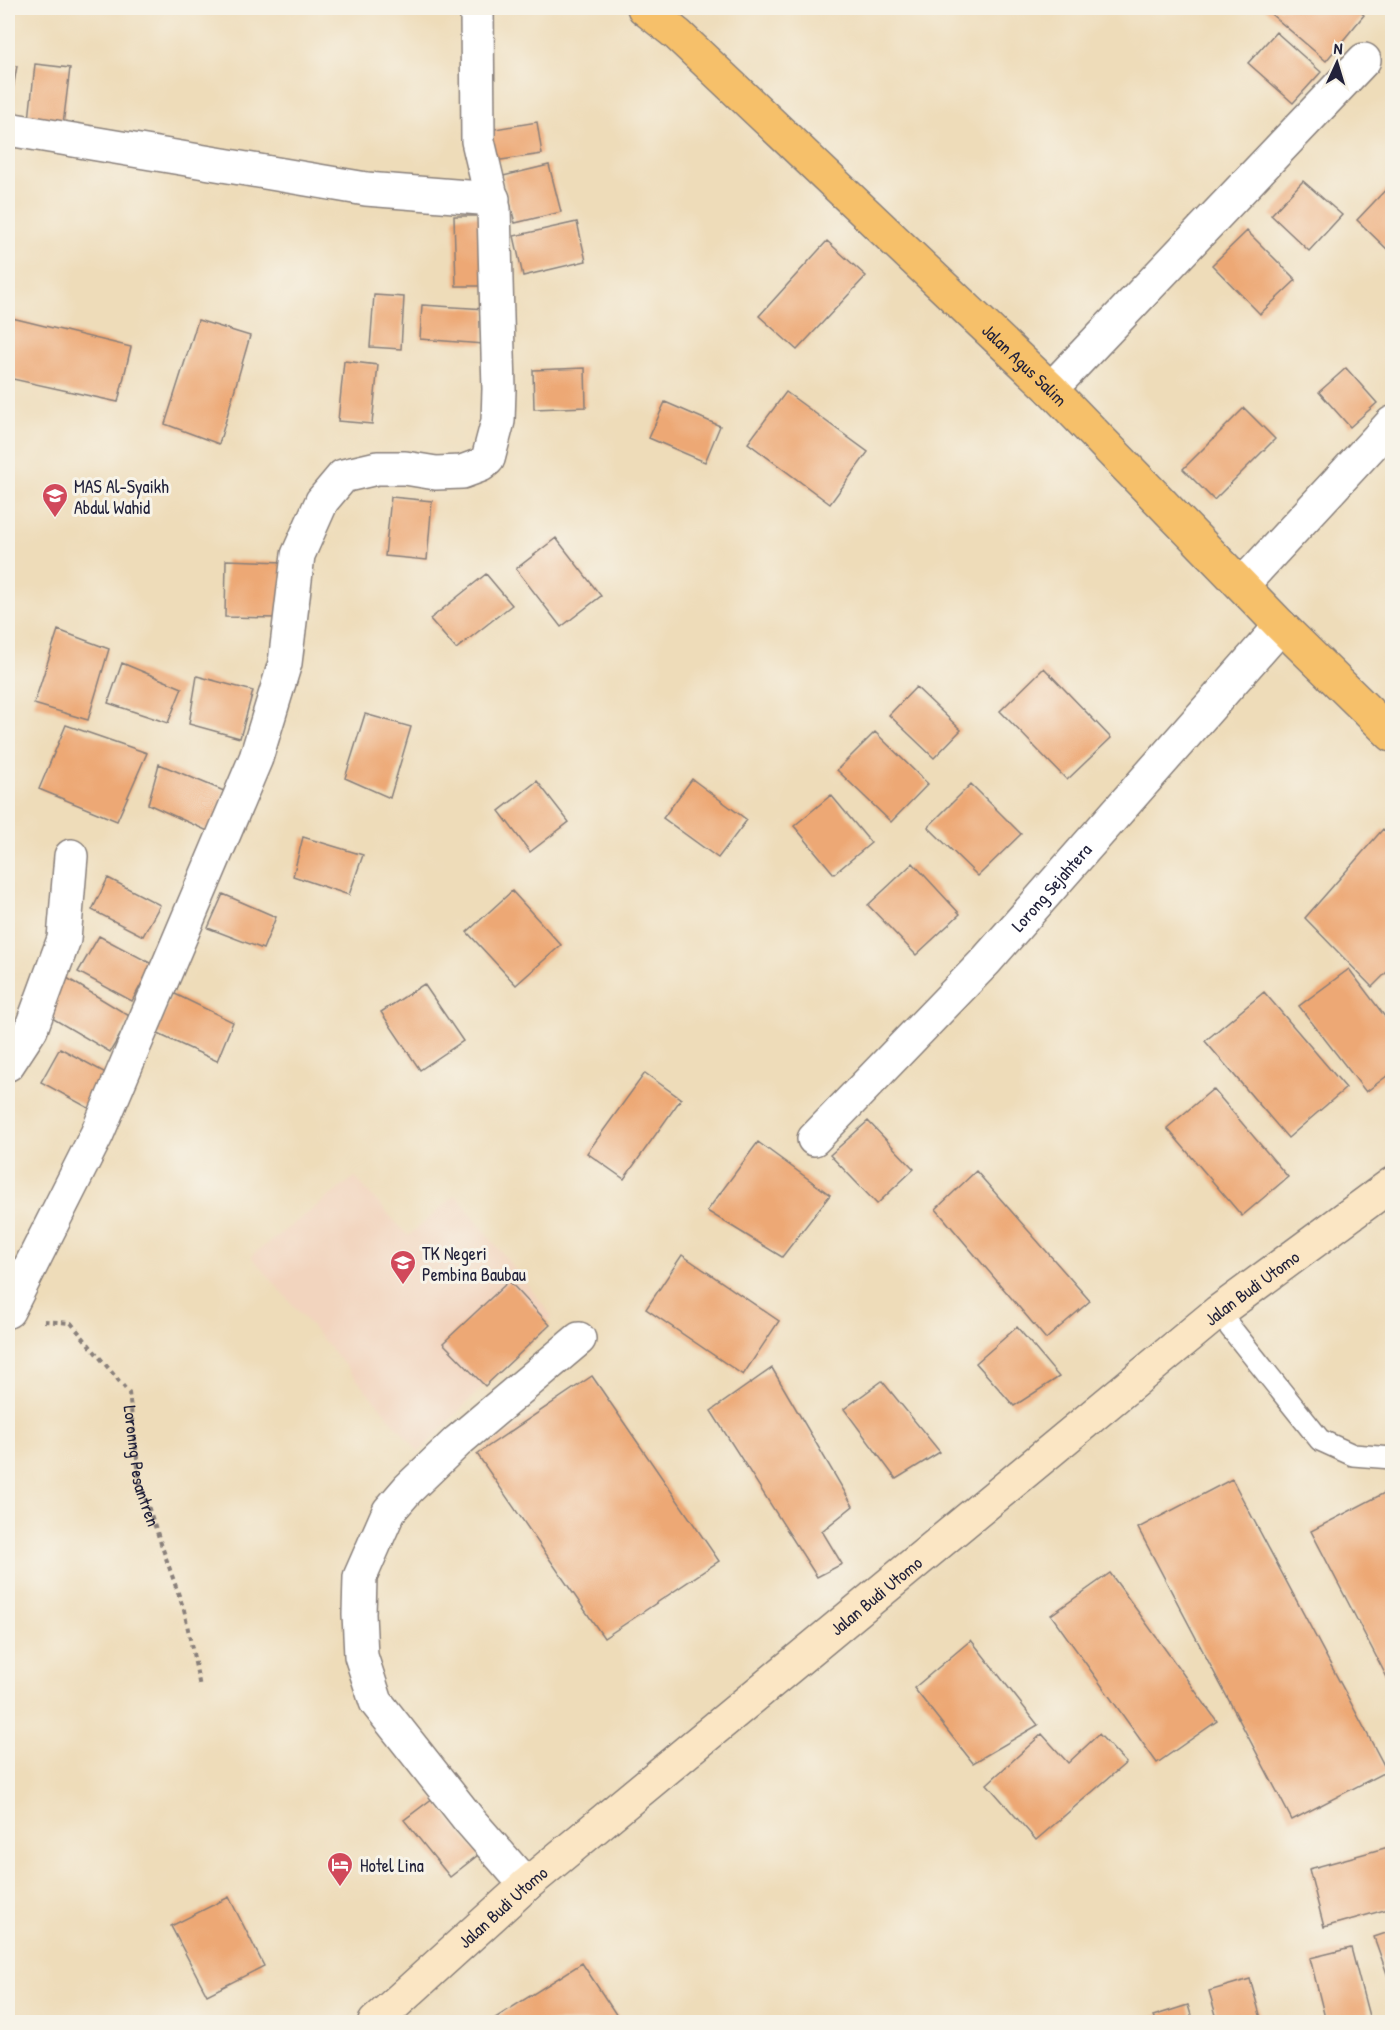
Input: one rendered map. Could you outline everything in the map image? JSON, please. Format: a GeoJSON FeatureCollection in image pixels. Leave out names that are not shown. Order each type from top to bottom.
{"type":"FeatureCollection","features":[{"type":"Feature","properties":{"kind":"main road","name":"Jalan Agus Salim"},"geometry":{"type":"LineString","coordinates":[[644,8],[678,35],[1051,388],[1281,626],[1392,735]]}},
{"type":"Feature","properties":{"kind":"main road","name":"Jalan Budi Utomo"},"geometry":{"type":"LineString","coordinates":[[375,2022],[526,1885],[1218,1312],[1392,1184]]}},
{"type":"Feature","properties":{"kind":"street"},"geometry":{"type":"LineString","coordinates":[[8,1311],[97,1134],[256,758],[285,663],[298,555],[322,501],[343,476],[377,468],[405,468],[436,473],[462,472],[481,465],[488,459],[498,421],[499,389],[495,209],[478,141],[477,8]]}},
{"type":"Feature","properties":{"kind":"street"},"geometry":{"type":"LineString","coordinates":[[1051,388],[1364,60]]}},
{"type":"Feature","properties":{"kind":"street"},"geometry":{"type":"LineString","coordinates":[[8,129],[366,189],[493,199]]}},
{"type":"Feature","properties":{"kind":"street"},"geometry":{"type":"LineString","coordinates":[[1242,585],[1392,423]]}},
{"type":"Feature","properties":{"kind":"street","name":"Lorong Sejahtera"},"geometry":{"type":"LineString","coordinates":[[814,1139],[985,962],[1281,626]]}},
{"type":"Feature","properties":{"kind":"street"},"geometry":{"type":"LineString","coordinates":[[8,1064],[31,1029],[64,939],[71,856]]}},
{"type":"Feature","properties":{"kind":"street"},"geometry":{"type":"LineString","coordinates":[[526,1885],[470,1821],[376,1702],[361,1656],[360,1577],[389,1511],[408,1489],[458,1441],[579,1339]]}},
{"type":"Feature","properties":{"kind":"lane"},"geometry":{"type":"LineString","coordinates":[[1218,1312],[1320,1440],[1353,1455],[1392,1458]]}},
{"type":"Feature","properties":{"kind":"path","name":"Loronng Pesantren"},"geometry":{"type":"LineString","coordinates":[[39,1320],[71,1323],[129,1394],[140,1483],[184,1610],[200,1687]]}},
{"type":"Feature","properties":{"kind":"shaded area","name":"TK Negeri Pembina Baubau"},"geometry":{"type":"Polygon","coordinates":[[[355,1177],[408,1236],[456,1195],[552,1316],[419,1452],[251,1256],[355,1177]]]}},
{"type":"Feature","properties":{"kind":"building"},"geometry":{"type":"Polygon","coordinates":[[[1264,8],[1355,8],[1364,15],[1326,61],[1264,8]]]}},
{"type":"Feature","properties":{"kind":"building"},"geometry":{"type":"Polygon","coordinates":[[[1276,32],[1321,72],[1293,103],[1248,63],[1276,32]]]}},
{"type":"Feature","properties":{"kind":"building"},"geometry":{"type":"Polygon","coordinates":[[[8,64],[17,66],[9,111],[8,111],[8,64]]]}},
{"type":"Feature","properties":{"kind":"building"},"geometry":{"type":"Polygon","coordinates":[[[35,64],[70,68],[63,125],[29,120],[35,64]]]}},
{"type":"Feature","properties":{"kind":"building"},"geometry":{"type":"Polygon","coordinates":[[[537,122],[542,154],[494,161],[489,130],[537,122]]]}},
{"type":"Feature","properties":{"kind":"building"},"geometry":{"type":"Polygon","coordinates":[[[549,165],[561,212],[515,223],[503,176],[549,165]]]}},
{"type":"Feature","properties":{"kind":"building"},"geometry":{"type":"Polygon","coordinates":[[[1303,181],[1342,215],[1309,251],[1271,215],[1303,181]]]}},
{"type":"Feature","properties":{"kind":"building"},"geometry":{"type":"Polygon","coordinates":[[[1391,184],[1392,249],[1390,252],[1357,220],[1391,184]]]}},
{"type":"Feature","properties":{"kind":"building"},"geometry":{"type":"Polygon","coordinates":[[[454,216],[485,216],[487,286],[456,286],[454,216]]]}},
{"type":"Feature","properties":{"kind":"building"},"geometry":{"type":"Polygon","coordinates":[[[577,222],[586,261],[523,276],[514,236],[577,222]]]}},
{"type":"Feature","properties":{"kind":"building"},"geometry":{"type":"Polygon","coordinates":[[[1247,231],[1296,280],[1260,314],[1212,265],[1247,231]]]}},
{"type":"Feature","properties":{"kind":"building"},"geometry":{"type":"Polygon","coordinates":[[[827,241],[866,276],[797,350],[759,316],[827,241]]]}},
{"type":"Feature","properties":{"kind":"building"},"geometry":{"type":"Polygon","coordinates":[[[374,295],[404,297],[401,349],[370,347],[374,295]]]}},
{"type":"Feature","properties":{"kind":"building"},"geometry":{"type":"Polygon","coordinates":[[[422,305],[486,309],[483,344],[420,339],[422,305]]]}},
{"type":"Feature","properties":{"kind":"building"},"geometry":{"type":"Polygon","coordinates":[[[8,317],[131,347],[118,402],[8,378],[8,317]]]}},
{"type":"Feature","properties":{"kind":"building"},"geometry":{"type":"Polygon","coordinates":[[[198,320],[250,336],[219,444],[165,424],[198,320]]]}},
{"type":"Feature","properties":{"kind":"building"},"geometry":{"type":"Polygon","coordinates":[[[344,361],[378,365],[372,424],[338,421],[344,361]]]}},
{"type":"Feature","properties":{"kind":"building"},"geometry":{"type":"Polygon","coordinates":[[[585,368],[586,407],[534,409],[533,370],[585,368]]]}},
{"type":"Feature","properties":{"kind":"building"},"geometry":{"type":"Polygon","coordinates":[[[1346,368],[1377,403],[1350,427],[1319,392],[1346,368]]]}},
{"type":"Feature","properties":{"kind":"building"},"geometry":{"type":"Polygon","coordinates":[[[786,392],[868,452],[830,504],[748,443],[786,392]]]}},
{"type":"Feature","properties":{"kind":"building"},"geometry":{"type":"Polygon","coordinates":[[[665,402],[720,426],[705,462],[649,438],[665,402]]]}},
{"type":"Feature","properties":{"kind":"building"},"geometry":{"type":"Polygon","coordinates":[[[1244,408],[1275,439],[1214,500],[1183,469],[1244,408]]]}},
{"type":"Feature","properties":{"kind":"building"},"geometry":{"type":"Polygon","coordinates":[[[391,497],[432,501],[427,560],[385,556],[391,497]]]}},
{"type":"Feature","properties":{"kind":"building"},"geometry":{"type":"Polygon","coordinates":[[[556,538],[601,596],[561,627],[516,569],[556,538]]]}},
{"type":"Feature","properties":{"kind":"building"},"geometry":{"type":"Polygon","coordinates":[[[226,560],[283,562],[282,618],[225,617],[226,560]]]}},
{"type":"Feature","properties":{"kind":"building"},"geometry":{"type":"Polygon","coordinates":[[[486,574],[512,605],[456,649],[430,619],[486,574]]]}},
{"type":"Feature","properties":{"kind":"building"},"geometry":{"type":"Polygon","coordinates":[[[58,630],[109,649],[88,720],[34,704],[58,630]]]}},
{"type":"Feature","properties":{"kind":"building"},"geometry":{"type":"Polygon","coordinates":[[[122,663],[182,688],[168,723],[108,703],[122,663]]]}},
{"type":"Feature","properties":{"kind":"building"},"geometry":{"type":"Polygon","coordinates":[[[1044,668],[1111,738],[1067,780],[1000,711],[1044,668]]]}},
{"type":"Feature","properties":{"kind":"building"},"geometry":{"type":"Polygon","coordinates":[[[197,676],[253,691],[240,738],[189,724],[197,676]]]}},
{"type":"Feature","properties":{"kind":"building"},"geometry":{"type":"Polygon","coordinates":[[[916,687],[961,730],[934,758],[889,715],[916,687]]]}},
{"type":"Feature","properties":{"kind":"building"},"geometry":{"type":"Polygon","coordinates":[[[365,714],[411,727],[390,798],[345,778],[365,714]]]}},
{"type":"Feature","properties":{"kind":"building"},"geometry":{"type":"Polygon","coordinates":[[[66,725],[147,753],[117,821],[39,789],[66,725]]]}},
{"type":"Feature","properties":{"kind":"building"},"geometry":{"type":"Polygon","coordinates":[[[875,732],[928,784],[891,822],[837,770],[875,732]]]}},
{"type":"Feature","properties":{"kind":"building"},"geometry":{"type":"Polygon","coordinates":[[[159,764],[224,791],[212,833],[148,804],[159,764]]]}},
{"type":"Feature","properties":{"kind":"building"},"geometry":{"type":"Polygon","coordinates":[[[692,779],[747,820],[718,858],[663,818],[692,779]]]}},
{"type":"Feature","properties":{"kind":"building"},"geometry":{"type":"Polygon","coordinates":[[[537,781],[569,822],[530,852],[499,811],[537,781]]]}},
{"type":"Feature","properties":{"kind":"building"},"geometry":{"type":"Polygon","coordinates":[[[971,784],[1021,834],[978,876],[928,827],[971,784]]]}},
{"type":"Feature","properties":{"kind":"building"},"geometry":{"type":"Polygon","coordinates":[[[831,795],[871,843],[834,874],[794,826],[831,795]]]}},
{"type":"Feature","properties":{"kind":"building"},"geometry":{"type":"Polygon","coordinates":[[[1383,829],[1392,837],[1392,967],[1372,987],[1305,918],[1383,829]]]}},
{"type":"Feature","properties":{"kind":"building"},"geometry":{"type":"Polygon","coordinates":[[[303,837],[363,855],[349,895],[293,876],[303,837]]]}},
{"type":"Feature","properties":{"kind":"building"},"geometry":{"type":"Polygon","coordinates":[[[913,863],[960,914],[916,955],[868,905],[913,863]]]}},
{"type":"Feature","properties":{"kind":"building"},"geometry":{"type":"Polygon","coordinates":[[[108,878],[160,905],[143,936],[92,910],[108,878]]]}},
{"type":"Feature","properties":{"kind":"building"},"geometry":{"type":"Polygon","coordinates":[[[512,891],[561,945],[516,985],[467,932],[512,891]]]}},
{"type":"Feature","properties":{"kind":"building"},"geometry":{"type":"Polygon","coordinates":[[[223,894],[276,917],[263,949],[208,928],[223,894]]]}},
{"type":"Feature","properties":{"kind":"building"},"geometry":{"type":"Polygon","coordinates":[[[99,936],[152,964],[132,1001],[78,972],[99,936]]]}},
{"type":"Feature","properties":{"kind":"building"},"geometry":{"type":"Polygon","coordinates":[[[1349,969],[1392,1026],[1392,1072],[1366,1092],[1299,1006],[1349,969]]]}},
{"type":"Feature","properties":{"kind":"building"},"geometry":{"type":"Polygon","coordinates":[[[62,975],[131,1017],[110,1052],[40,1011],[62,975]]]}},
{"type":"Feature","properties":{"kind":"building"},"geometry":{"type":"Polygon","coordinates":[[[424,984],[463,1041],[420,1070],[381,1012],[424,984]]]}},
{"type":"Feature","properties":{"kind":"building"},"geometry":{"type":"Polygon","coordinates":[[[1264,992],[1346,1088],[1288,1138],[1205,1041],[1264,992]]]}},
{"type":"Feature","properties":{"kind":"building"},"geometry":{"type":"Polygon","coordinates":[[[173,993],[233,1022],[217,1061],[156,1033],[173,993]]]}},
{"type":"Feature","properties":{"kind":"building"},"geometry":{"type":"Polygon","coordinates":[[[60,1048],[113,1077],[94,1111],[41,1082],[60,1048]]]}},
{"type":"Feature","properties":{"kind":"building"},"geometry":{"type":"Polygon","coordinates":[[[645,1073],[681,1099],[624,1179],[587,1153],[645,1073]]]}},
{"type":"Feature","properties":{"kind":"building"},"geometry":{"type":"Polygon","coordinates":[[[1213,1089],[1288,1177],[1242,1216],[1167,1128],[1213,1089]]]}},
{"type":"Feature","properties":{"kind":"building"},"geometry":{"type":"Polygon","coordinates":[[[868,1121],[914,1169],[877,1204],[830,1155],[868,1121]]]}},
{"type":"Feature","properties":{"kind":"building"},"geometry":{"type":"Polygon","coordinates":[[[758,1142],[830,1195],[782,1257],[707,1211],[758,1142]]]}},
{"type":"Feature","properties":{"kind":"building"},"geometry":{"type":"Polygon","coordinates":[[[976,1171],[1090,1301],[1046,1339],[936,1209],[976,1171]]]}},
{"type":"Feature","properties":{"kind":"building"},"geometry":{"type":"Polygon","coordinates":[[[682,1255],[779,1321],[743,1375],[646,1309],[682,1255]]]}},
{"type":"Feature","properties":{"kind":"building"},"geometry":{"type":"Polygon","coordinates":[[[509,1281],[550,1325],[485,1386],[443,1343],[509,1281]]]}},
{"type":"Feature","properties":{"kind":"building"},"geometry":{"type":"Polygon","coordinates":[[[1017,1327],[1059,1377],[1014,1406],[976,1363],[1017,1327]]]}},
{"type":"Feature","properties":{"kind":"building"},"geometry":{"type":"Polygon","coordinates":[[[772,1368],[853,1506],[822,1531],[842,1564],[817,1577],[711,1411],[772,1368]]]}},
{"type":"Feature","properties":{"kind":"building"},"geometry":{"type":"Polygon","coordinates":[[[592,1376],[719,1561],[604,1638],[477,1454],[592,1376]]]}},
{"type":"Feature","properties":{"kind":"building"},"geometry":{"type":"Polygon","coordinates":[[[882,1381],[940,1452],[896,1479],[844,1409],[882,1381]]]}},
{"type":"Feature","properties":{"kind":"building"},"geometry":{"type":"Polygon","coordinates":[[[1232,1479],[1387,1771],[1292,1820],[1138,1528],[1232,1479]]]}},
{"type":"Feature","properties":{"kind":"building"},"geometry":{"type":"Polygon","coordinates":[[[1392,1489],[1392,1687],[1311,1531],[1392,1489]]]}},
{"type":"Feature","properties":{"kind":"building"},"geometry":{"type":"Polygon","coordinates":[[[1110,1573],[1217,1721],[1157,1763],[1051,1615],[1110,1573]]]}},
{"type":"Feature","properties":{"kind":"building"},"geometry":{"type":"Polygon","coordinates":[[[971,1640],[1038,1725],[973,1763],[914,1688],[971,1640]]]}},
{"type":"Feature","properties":{"kind":"building"},"geometry":{"type":"Polygon","coordinates":[[[1042,1734],[1068,1763],[1099,1734],[1126,1763],[1036,1840],[987,1784],[1042,1734]]]}},
{"type":"Feature","properties":{"kind":"building"},"geometry":{"type":"Polygon","coordinates":[[[433,1798],[478,1855],[450,1877],[404,1820],[433,1798]]]}},
{"type":"Feature","properties":{"kind":"building"},"geometry":{"type":"Polygon","coordinates":[[[1392,1846],[1392,1908],[1324,1927],[1309,1869],[1392,1846]]]}},
{"type":"Feature","properties":{"kind":"building"},"geometry":{"type":"Polygon","coordinates":[[[229,1897],[264,1966],[207,1995],[171,1926],[229,1897]]]}},
{"type":"Feature","properties":{"kind":"building"},"geometry":{"type":"Polygon","coordinates":[[[1392,1931],[1392,1988],[1374,1937],[1392,1931]]]}},
{"type":"Feature","properties":{"kind":"building"},"geometry":{"type":"Polygon","coordinates":[[[1351,1948],[1370,2020],[1326,2022],[1310,1958],[1351,1948]]]}},
{"type":"Feature","properties":{"kind":"building"},"geometry":{"type":"Polygon","coordinates":[[[582,1963],[621,2022],[489,2022],[582,1963]]]}},
{"type":"Feature","properties":{"kind":"building"},"geometry":{"type":"Polygon","coordinates":[[[1250,1979],[1262,2022],[1218,2022],[1209,1991],[1250,1979]]]}},
{"type":"Feature","properties":{"kind":"building"},"geometry":{"type":"Polygon","coordinates":[[[1188,2005],[1193,2022],[1156,2022],[1153,2016],[1188,2005]]]}},
{"type":"Feature","properties":{"kind":"place","name":"MAS Al-Syaikh Abdul Wahid"},"geometry":{"type":"Point","coordinates":[55,519]}},
{"type":"Feature","properties":{"kind":"place","name":"TK Negeri Pembina Baubau"},"geometry":{"type":"Point","coordinates":[403,1286]}},
{"type":"Feature","properties":{"kind":"place","name":"Hotel Lina"},"geometry":{"type":"Point","coordinates":[340,1888]}}]}
